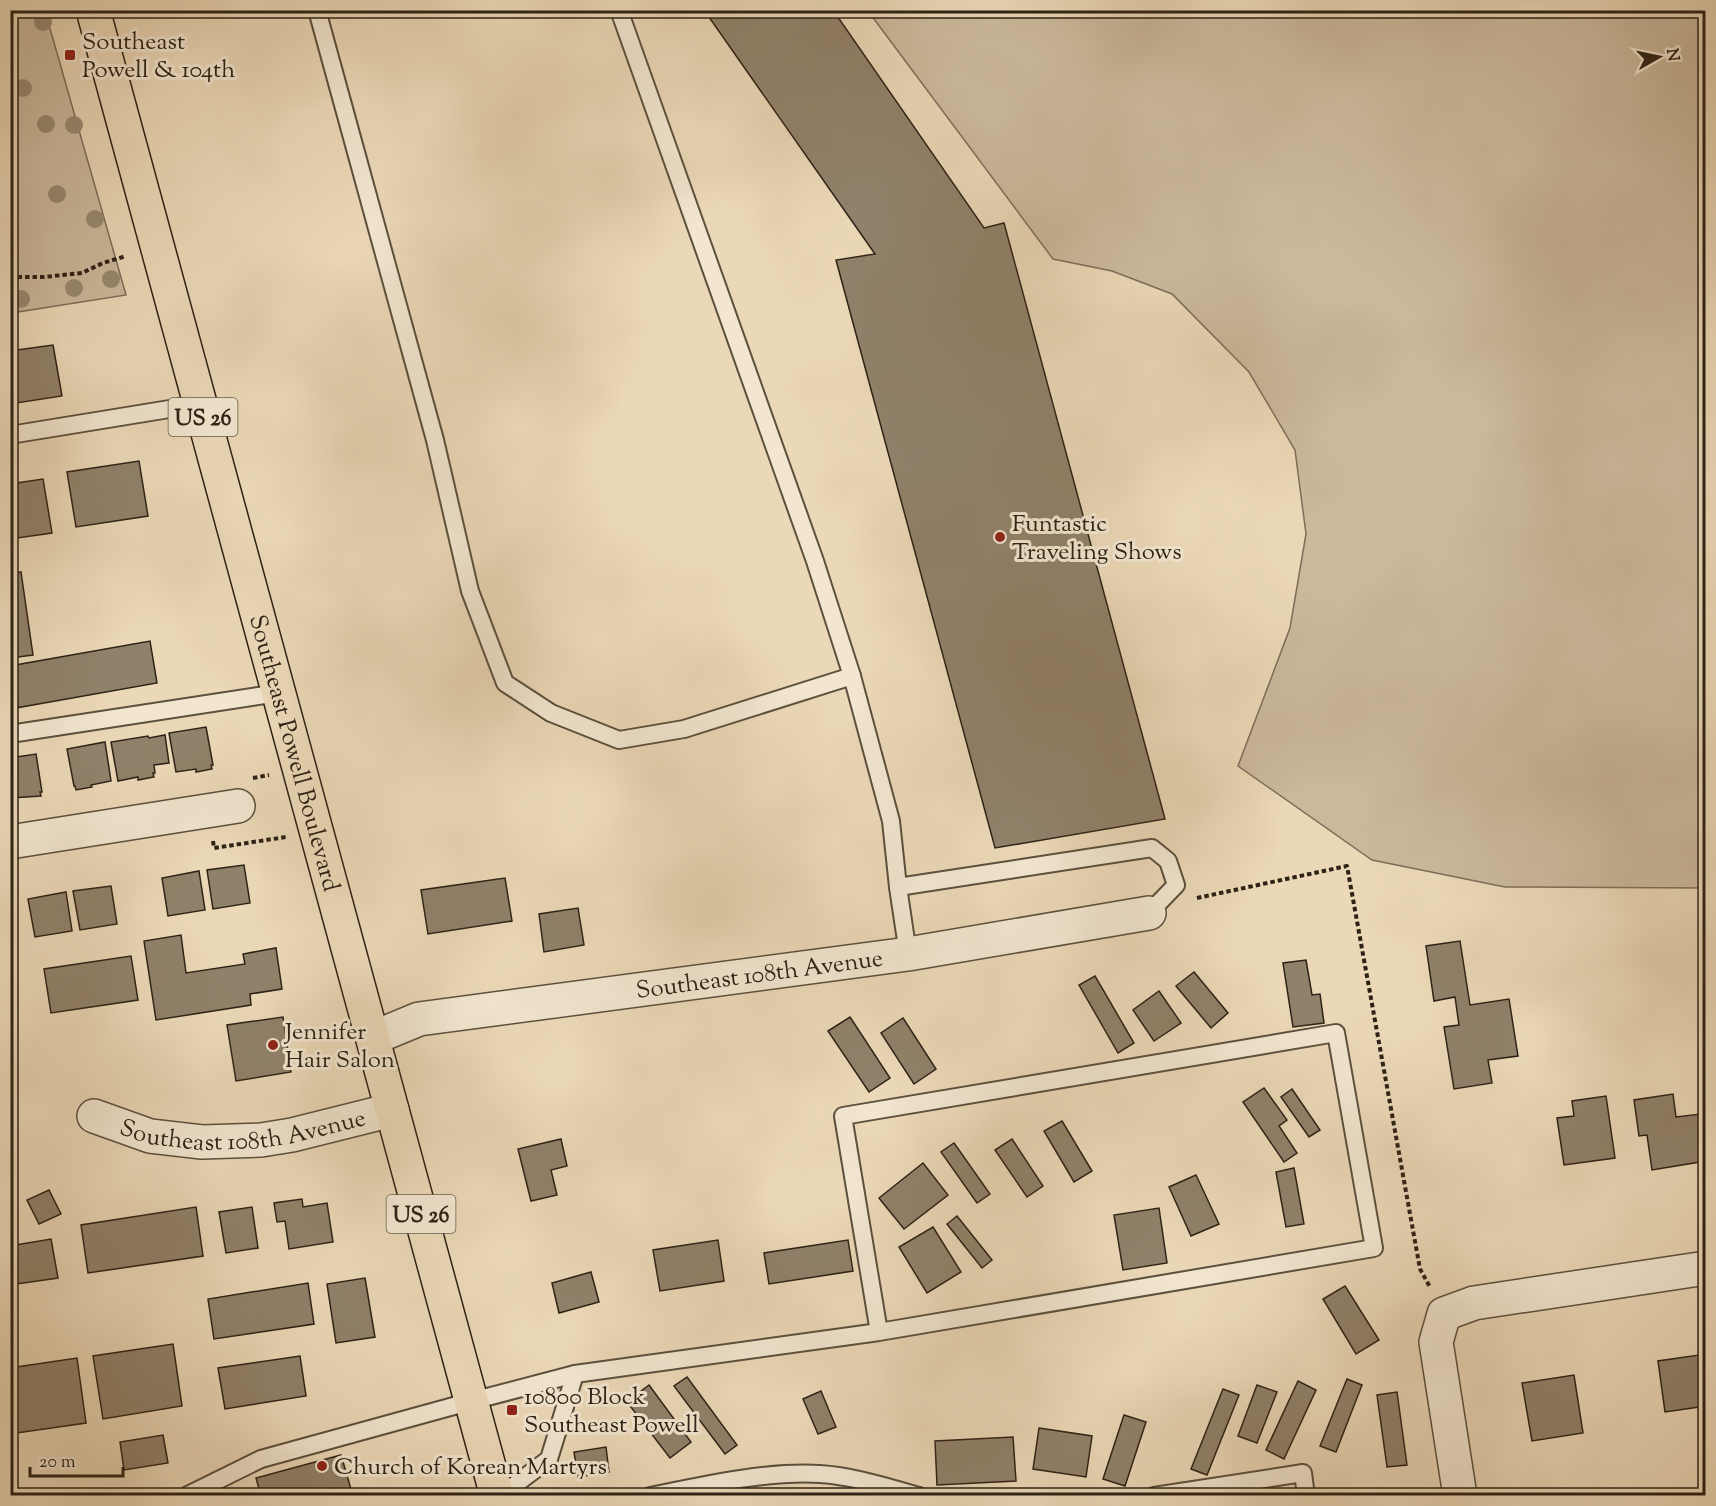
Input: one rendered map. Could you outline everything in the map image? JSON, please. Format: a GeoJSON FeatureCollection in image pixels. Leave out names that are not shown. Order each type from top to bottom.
{"type":"FeatureCollection","features":[{"type":"Feature","properties":{"kind":"main road","name":"Southeast Powell Boulevard"},"geometry":{"type":"LineString","coordinates":[[93,10],[498,1496]]}},
{"type":"Feature","properties":{"kind":"street"},"geometry":{"type":"LineString","coordinates":[[10,842],[238,806]]}},
{"type":"Feature","properties":{"kind":"street","name":"Southeast 108th Avenue"},"geometry":{"type":"LineString","coordinates":[[373,1038],[419,1019],[908,954],[1149,913]]}},
{"type":"Feature","properties":{"kind":"street","name":"Southeast 108th Avenue"},"geometry":{"type":"LineString","coordinates":[[94,1116],[150,1136],[202,1142],[281,1137],[392,1110]]}},
{"type":"Feature","properties":{"kind":"street"},"geometry":{"type":"LineString","coordinates":[[1461,1496],[1436,1342],[1444,1314],[1474,1303],[1706,1268]]}},
{"type":"Feature","properties":{"kind":"lane"},"geometry":{"type":"LineString","coordinates":[[317,10],[435,440],[470,591],[505,683],[551,714],[619,740],[684,729],[852,676]]}},
{"type":"Feature","properties":{"kind":"lane"},"geometry":{"type":"LineString","coordinates":[[619,10],[815,561],[852,676],[891,821],[908,954]]}},
{"type":"Feature","properties":{"kind":"lane"},"geometry":{"type":"LineString","coordinates":[[10,435],[200,404]]}},
{"type":"Feature","properties":{"kind":"lane"},"geometry":{"type":"LineString","coordinates":[[10,734],[278,693]]}},
{"type":"Feature","properties":{"kind":"lane"},"geometry":{"type":"LineString","coordinates":[[898,887],[1152,848],[1168,861],[1176,885],[1149,913]]}},
{"type":"Feature","properties":{"kind":"lane"},"geometry":{"type":"LineString","coordinates":[[186,1496],[261,1459],[575,1374],[879,1332],[1374,1248],[1336,1033],[843,1116],[879,1332]]}},
{"type":"Feature","properties":{"kind":"lane"},"geometry":{"type":"LineString","coordinates":[[498,1496],[549,1459],[575,1374]]}},
{"type":"Feature","properties":{"kind":"lane"},"geometry":{"type":"LineString","coordinates":[[1154,1496],[1303,1473],[1306,1496]]}},
{"type":"Feature","properties":{"kind":"lane"},"geometry":{"type":"LineString","coordinates":[[650,1496],[717,1482],[769,1476],[820,1474],[862,1480],[919,1496]]}},
{"type":"Feature","properties":{"kind":"path"},"geometry":{"type":"LineString","coordinates":[[10,278],[82,273],[103,263],[157,247]]}},
{"type":"Feature","properties":{"kind":"shaded area"},"geometry":{"type":"Polygon","coordinates":[[[11,10],[45,11],[126,295],[11,313],[11,10]]]}},
{"type":"Feature","properties":{"kind":"shaded area"},"geometry":{"type":"Polygon","coordinates":[[[868,11],[1705,11],[1705,888],[1505,887],[1372,860],[1238,766],[1290,628],[1306,534],[1295,450],[1249,372],[1172,294],[1112,271],[1053,259],[868,11]]]}},
{"type":"Feature","properties":{"kind":"building","name":"Funtastic Traveling Shows"},"geometry":{"type":"Polygon","coordinates":[[[704,10],[833,10],[984,228],[1004,223],[1165,819],[995,848],[836,260],[875,254],[704,10]]]}},
{"type":"Feature","properties":{"kind":"building"},"geometry":{"type":"Polygon","coordinates":[[[53,345],[62,396],[10,404],[10,351],[53,345]]]}},
{"type":"Feature","properties":{"kind":"building"},"geometry":{"type":"Polygon","coordinates":[[[139,461],[148,516],[76,527],[67,472],[139,461]]]}},
{"type":"Feature","properties":{"kind":"building"},"geometry":{"type":"Polygon","coordinates":[[[43,479],[52,533],[10,539],[10,484],[43,479]]]}},
{"type":"Feature","properties":{"kind":"building"},"geometry":{"type":"Polygon","coordinates":[[[21,572],[33,655],[10,658],[10,574],[21,572]]]}},
{"type":"Feature","properties":{"kind":"building"},"geometry":{"type":"Polygon","coordinates":[[[150,641],[157,683],[10,709],[10,666],[150,641]]]}},
{"type":"Feature","properties":{"kind":"building"},"geometry":{"type":"Polygon","coordinates":[[[206,727],[212,769],[176,772],[169,733],[206,727]]]}},
{"type":"Feature","properties":{"kind":"building"},"geometry":{"type":"Polygon","coordinates":[[[165,735],[169,763],[154,765],[154,777],[118,781],[111,742],[165,735]]]}},
{"type":"Feature","properties":{"kind":"building"},"geometry":{"type":"Polygon","coordinates":[[[105,742],[111,781],[76,790],[67,749],[105,742]]]}},
{"type":"Feature","properties":{"kind":"building"},"geometry":{"type":"Polygon","coordinates":[[[36,754],[41,796],[10,798],[10,758],[36,754]]]}},
{"type":"Feature","properties":{"kind":"building"},"geometry":{"type":"Polygon","coordinates":[[[244,865],[250,903],[213,909],[207,870],[244,865]]]}},
{"type":"Feature","properties":{"kind":"building"},"geometry":{"type":"Polygon","coordinates":[[[199,871],[205,910],[168,916],[162,878],[199,871]]]}},
{"type":"Feature","properties":{"kind":"building"},"geometry":{"type":"Polygon","coordinates":[[[505,878],[512,921],[428,934],[421,890],[505,878]]]}},
{"type":"Feature","properties":{"kind":"building"},"geometry":{"type":"Polygon","coordinates":[[[111,886],[117,924],[80,930],[73,891],[111,886]]]}},
{"type":"Feature","properties":{"kind":"building"},"geometry":{"type":"Polygon","coordinates":[[[66,892],[72,931],[35,937],[28,899],[66,892]]]}},
{"type":"Feature","properties":{"kind":"building"},"geometry":{"type":"Polygon","coordinates":[[[578,908],[584,945],[544,952],[539,914],[578,908]]]}},
{"type":"Feature","properties":{"kind":"building"},"geometry":{"type":"Polygon","coordinates":[[[181,935],[186,973],[245,964],[243,954],[276,948],[282,989],[250,994],[251,1005],[156,1020],[144,941],[181,935]]]}},
{"type":"Feature","properties":{"kind":"building"},"geometry":{"type":"Polygon","coordinates":[[[1460,941],[1470,1005],[1509,999],[1518,1056],[1488,1060],[1492,1083],[1454,1089],[1444,1027],[1459,1025],[1455,997],[1434,1001],[1426,946],[1460,941]]]}},
{"type":"Feature","properties":{"kind":"building"},"geometry":{"type":"Polygon","coordinates":[[[131,956],[138,1000],[51,1013],[44,969],[131,956]]]}},
{"type":"Feature","properties":{"kind":"building"},"geometry":{"type":"Polygon","coordinates":[[[1306,960],[1312,995],[1320,994],[1324,1023],[1293,1027],[1283,963],[1306,960]]]}},
{"type":"Feature","properties":{"kind":"building"},"geometry":{"type":"Polygon","coordinates":[[[1194,972],[1228,1013],[1211,1028],[1176,986],[1194,972]]]}},
{"type":"Feature","properties":{"kind":"building"},"geometry":{"type":"Polygon","coordinates":[[[1095,976],[1134,1043],[1118,1053],[1079,985],[1095,976]]]}},
{"type":"Feature","properties":{"kind":"building"},"geometry":{"type":"Polygon","coordinates":[[[1159,991],[1181,1023],[1154,1041],[1133,1010],[1159,991]]]}},
{"type":"Feature","properties":{"kind":"building"},"geometry":{"type":"Polygon","coordinates":[[[283,1017],[291,1072],[236,1081],[227,1025],[283,1017]]]}},
{"type":"Feature","properties":{"kind":"building"},"geometry":{"type":"Polygon","coordinates":[[[850,1017],[890,1078],[869,1092],[828,1031],[850,1017]]]}},
{"type":"Feature","properties":{"kind":"building"},"geometry":{"type":"Polygon","coordinates":[[[903,1018],[936,1069],[914,1084],[881,1033],[903,1018]]]}},
{"type":"Feature","properties":{"kind":"building"},"geometry":{"type":"Polygon","coordinates":[[[1264,1088],[1287,1120],[1279,1126],[1297,1153],[1284,1162],[1243,1102],[1264,1088]]]}},
{"type":"Feature","properties":{"kind":"building"},"geometry":{"type":"Polygon","coordinates":[[[1292,1089],[1320,1130],[1309,1137],[1281,1097],[1292,1089]]]}},
{"type":"Feature","properties":{"kind":"building"},"geometry":{"type":"Polygon","coordinates":[[[1673,1094],[1676,1117],[1701,1114],[1706,1141],[1706,1161],[1652,1170],[1647,1135],[1639,1136],[1634,1100],[1673,1094]]]}},
{"type":"Feature","properties":{"kind":"building"},"geometry":{"type":"Polygon","coordinates":[[[1606,1096],[1615,1158],[1564,1165],[1557,1118],[1574,1116],[1572,1101],[1606,1096]]]}},
{"type":"Feature","properties":{"kind":"building"},"geometry":{"type":"Polygon","coordinates":[[[1062,1121],[1092,1171],[1074,1182],[1044,1131],[1062,1121]]]}},
{"type":"Feature","properties":{"kind":"building"},"geometry":{"type":"Polygon","coordinates":[[[561,1139],[567,1166],[551,1170],[557,1195],[531,1201],[518,1149],[561,1139]]]}},
{"type":"Feature","properties":{"kind":"building"},"geometry":{"type":"Polygon","coordinates":[[[1012,1139],[1043,1186],[1027,1197],[995,1150],[1012,1139]]]}},
{"type":"Feature","properties":{"kind":"building"},"geometry":{"type":"Polygon","coordinates":[[[954,1143],[990,1194],[977,1203],[941,1152],[954,1143]]]}},
{"type":"Feature","properties":{"kind":"building"},"geometry":{"type":"Polygon","coordinates":[[[923,1163],[948,1195],[904,1229],[879,1198],[923,1163]]]}},
{"type":"Feature","properties":{"kind":"building"},"geometry":{"type":"Polygon","coordinates":[[[1294,1168],[1304,1224],[1286,1227],[1276,1172],[1294,1168]]]}},
{"type":"Feature","properties":{"kind":"building"},"geometry":{"type":"Polygon","coordinates":[[[1196,1175],[1219,1224],[1191,1236],[1169,1187],[1196,1175]]]}},
{"type":"Feature","properties":{"kind":"building"},"geometry":{"type":"Polygon","coordinates":[[[49,1190],[61,1214],[39,1224],[27,1200],[49,1190]]]}},
{"type":"Feature","properties":{"kind":"building"},"geometry":{"type":"Polygon","coordinates":[[[302,1199],[303,1207],[327,1203],[333,1242],[289,1249],[285,1221],[277,1222],[274,1203],[302,1199]]]}},
{"type":"Feature","properties":{"kind":"building"},"geometry":{"type":"Polygon","coordinates":[[[196,1207],[203,1256],[88,1273],[81,1225],[196,1207]]]}},
{"type":"Feature","properties":{"kind":"building"},"geometry":{"type":"Polygon","coordinates":[[[252,1207],[258,1248],[226,1253],[219,1212],[252,1207]]]}},
{"type":"Feature","properties":{"kind":"building"},"geometry":{"type":"Polygon","coordinates":[[[1159,1208],[1167,1263],[1123,1270],[1114,1215],[1159,1208]]]}},
{"type":"Feature","properties":{"kind":"building"},"geometry":{"type":"Polygon","coordinates":[[[957,1216],[992,1260],[982,1268],[947,1224],[957,1216]]]}},
{"type":"Feature","properties":{"kind":"building"},"geometry":{"type":"Polygon","coordinates":[[[933,1227],[961,1272],[927,1293],[899,1247],[933,1227]]]}},
{"type":"Feature","properties":{"kind":"building"},"geometry":{"type":"Polygon","coordinates":[[[51,1239],[58,1278],[10,1285],[10,1246],[51,1239]]]}},
{"type":"Feature","properties":{"kind":"building"},"geometry":{"type":"Polygon","coordinates":[[[718,1240],[724,1281],[660,1291],[653,1250],[718,1240]]]}},
{"type":"Feature","properties":{"kind":"building"},"geometry":{"type":"Polygon","coordinates":[[[848,1240],[853,1271],[769,1284],[764,1253],[848,1240]]]}},
{"type":"Feature","properties":{"kind":"building"},"geometry":{"type":"Polygon","coordinates":[[[591,1272],[599,1302],[559,1313],[552,1283],[591,1272]]]}},
{"type":"Feature","properties":{"kind":"building"},"geometry":{"type":"Polygon","coordinates":[[[365,1278],[375,1337],[336,1343],[327,1284],[365,1278]]]}},
{"type":"Feature","properties":{"kind":"building"},"geometry":{"type":"Polygon","coordinates":[[[308,1283],[314,1324],[214,1339],[208,1299],[308,1283]]]}},
{"type":"Feature","properties":{"kind":"building"},"geometry":{"type":"Polygon","coordinates":[[[1345,1286],[1379,1340],[1356,1354],[1323,1299],[1345,1286]]]}},
{"type":"Feature","properties":{"kind":"building"},"geometry":{"type":"Polygon","coordinates":[[[173,1344],[182,1406],[103,1419],[93,1356],[173,1344]]]}},
{"type":"Feature","properties":{"kind":"building"},"geometry":{"type":"Polygon","coordinates":[[[1699,1355],[1702,1377],[1706,1376],[1706,1406],[1665,1412],[1658,1361],[1699,1355]]]}},
{"type":"Feature","properties":{"kind":"building"},"geometry":{"type":"Polygon","coordinates":[[[300,1356],[306,1396],[225,1409],[218,1368],[300,1356]]]}},
{"type":"Feature","properties":{"kind":"building"},"geometry":{"type":"Polygon","coordinates":[[[77,1358],[86,1423],[10,1434],[10,1368],[77,1358]]]}},
{"type":"Feature","properties":{"kind":"building"},"geometry":{"type":"Polygon","coordinates":[[[1574,1375],[1583,1433],[1532,1441],[1522,1383],[1574,1375]]]}},
{"type":"Feature","properties":{"kind":"building"},"geometry":{"type":"Polygon","coordinates":[[[687,1377],[737,1445],[725,1454],[674,1386],[687,1377]]]}},
{"type":"Feature","properties":{"kind":"building"},"geometry":{"type":"Polygon","coordinates":[[[1347,1379],[1362,1385],[1336,1452],[1320,1446],[1347,1379]]]}},
{"type":"Feature","properties":{"kind":"building"},"geometry":{"type":"Polygon","coordinates":[[[1298,1381],[1316,1390],[1284,1459],[1266,1450],[1298,1381]]]}},
{"type":"Feature","properties":{"kind":"building"},"geometry":{"type":"Polygon","coordinates":[[[649,1385],[691,1442],[670,1458],[627,1402],[649,1385]]]}},
{"type":"Feature","properties":{"kind":"building"},"geometry":{"type":"Polygon","coordinates":[[[1257,1385],[1277,1392],[1257,1443],[1238,1436],[1257,1385]]]}},
{"type":"Feature","properties":{"kind":"building"},"geometry":{"type":"Polygon","coordinates":[[[1223,1389],[1239,1395],[1207,1475],[1191,1469],[1223,1389]]]}},
{"type":"Feature","properties":{"kind":"building"},"geometry":{"type":"Polygon","coordinates":[[[821,1391],[836,1427],[818,1434],[803,1399],[821,1391]]]}},
{"type":"Feature","properties":{"kind":"building"},"geometry":{"type":"Polygon","coordinates":[[[1397,1392],[1407,1465],[1387,1467],[1377,1395],[1397,1392]]]}},
{"type":"Feature","properties":{"kind":"building"},"geometry":{"type":"Polygon","coordinates":[[[1124,1415],[1146,1422],[1125,1486],[1103,1479],[1124,1415]]]}},
{"type":"Feature","properties":{"kind":"building"},"geometry":{"type":"Polygon","coordinates":[[[1039,1428],[1092,1436],[1086,1477],[1033,1469],[1039,1428]]]}},
{"type":"Feature","properties":{"kind":"building"},"geometry":{"type":"Polygon","coordinates":[[[163,1435],[168,1463],[124,1470],[120,1442],[163,1435]]]}},
{"type":"Feature","properties":{"kind":"building"},"geometry":{"type":"Polygon","coordinates":[[[1013,1437],[1016,1481],[937,1485],[935,1441],[1013,1437]]]}},
{"type":"Feature","properties":{"kind":"building"},"geometry":{"type":"Polygon","coordinates":[[[606,1447],[609,1472],[578,1477],[574,1452],[606,1447]]]}},
{"type":"Feature","properties":{"kind":"building","name":"Church of Korean Martyrs"},"geometry":{"type":"Polygon","coordinates":[[[341,1455],[353,1496],[261,1496],[256,1478],[341,1455]]]}},
{"type":"Feature","properties":{"kind":"building"},"geometry":{"type":"Polygon","coordinates":[[[1408,1490],[1409,1496],[1363,1496],[1408,1490]]]}},
{"type":"Feature","properties":{"kind":"place","name":"Southeast Powell & 104th"},"geometry":{"type":"Point","coordinates":[70,55]}},
{"type":"Feature","properties":{"kind":"place","name":"Funtastic Traveling Shows"},"geometry":{"type":"Point","coordinates":[1000,537]}},
{"type":"Feature","properties":{"kind":"place","name":"Jennifer Hair Salon"},"geometry":{"type":"Point","coordinates":[273,1045]}},
{"type":"Feature","properties":{"kind":"place","name":"10800 Block Southeast Powell"},"geometry":{"type":"Point","coordinates":[512,1410]}},
{"type":"Feature","properties":{"kind":"place","name":"Church of Korean Martyrs"},"geometry":{"type":"Point","coordinates":[322,1466]}}]}
